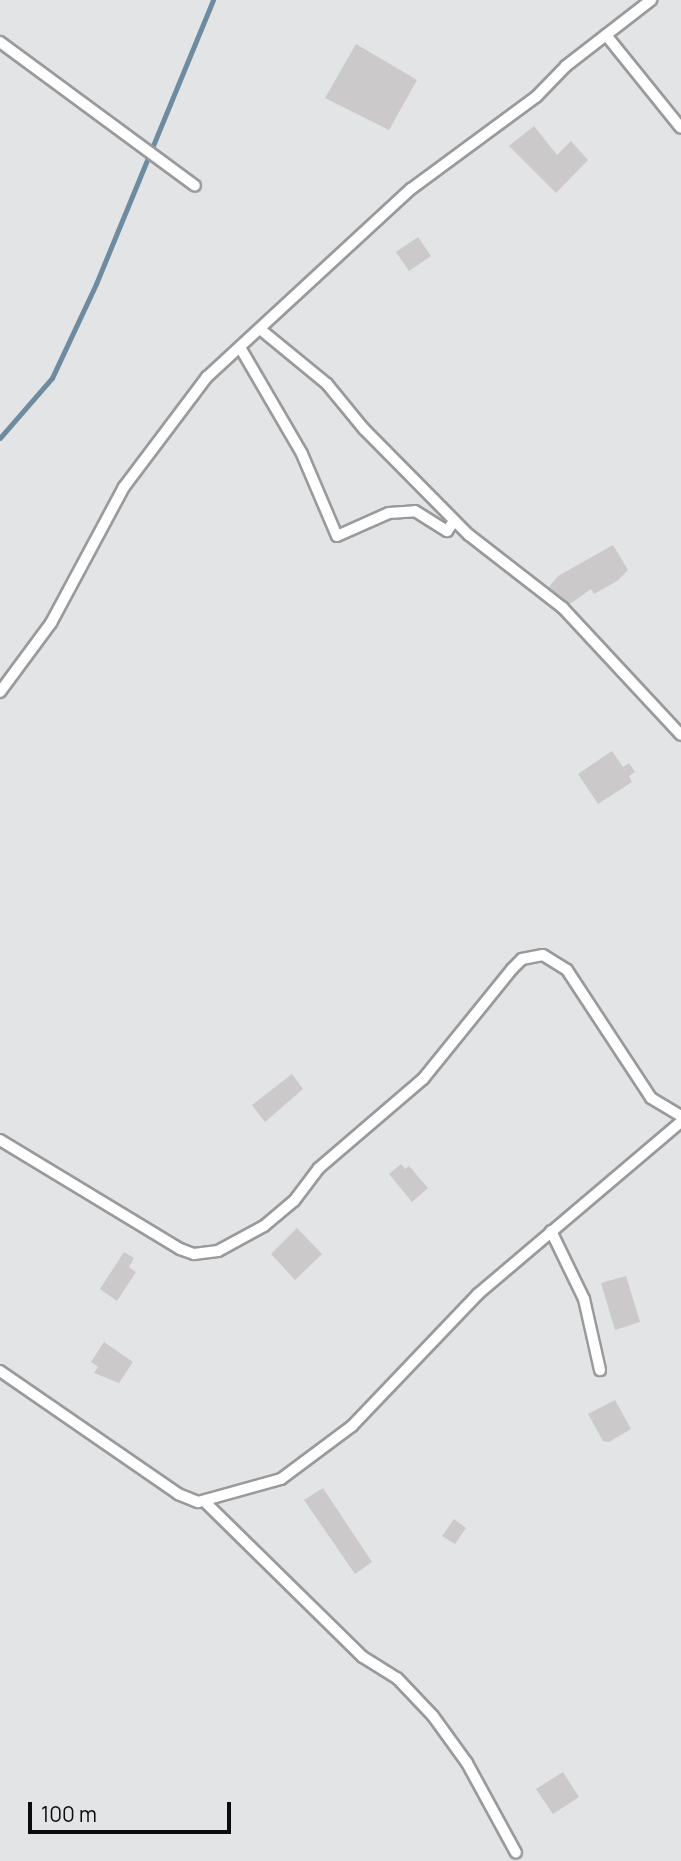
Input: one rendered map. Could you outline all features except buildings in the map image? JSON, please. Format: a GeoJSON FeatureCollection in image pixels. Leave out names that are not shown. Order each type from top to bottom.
{"type":"FeatureCollection","features":[{"type":"Feature","properties":{"kind":"street"},"geometry":{"type":"LineString","coordinates":[[0,692],[51,623],[124,487],[195,391],[411,189],[536,97],[565,66],[651,0]]}},
{"type":"Feature","properties":{"kind":"street"},"geometry":{"type":"LineString","coordinates":[[606,35],[681,128]]}},
{"type":"Feature","properties":{"kind":"street"},"geometry":{"type":"LineString","coordinates":[[0,42],[195,186]]}},
{"type":"Feature","properties":{"kind":"street"},"geometry":{"type":"LineString","coordinates":[[260,329],[327,384],[454,521],[563,608],[681,735]]}},
{"type":"Feature","properties":{"kind":"street"},"geometry":{"type":"LineString","coordinates":[[241,349],[302,454],[337,536],[389,513],[415,511],[447,531],[454,521]]}},
{"type":"Feature","properties":{"kind":"street"},"geometry":{"type":"LineString","coordinates":[[0,1140],[180,1249],[194,1254],[218,1251],[264,1226],[294,1201],[319,1168],[423,1079],[512,969],[522,960],[543,955],[567,970],[651,1098],[681,1116]]}},
{"type":"Feature","properties":{"kind":"street"},"geometry":{"type":"LineString","coordinates":[[205,1502],[281,1479],[352,1426],[437,1333],[551,1231],[681,1122]]}},
{"type":"Feature","properties":{"kind":"street"},"geometry":{"type":"LineString","coordinates":[[551,1231],[584,1298],[600,1370]]}},
{"type":"Feature","properties":{"kind":"street"},"geometry":{"type":"LineString","coordinates":[[0,1371],[178,1494],[205,1502],[363,1657],[397,1678],[433,1716],[467,1763],[516,1853]]}},
{"type":"Feature","properties":{"kind":"waterway"},"geometry":{"type":"LineString","coordinates":[[0,438],[52,378],[96,284],[213,0]]}}]}
